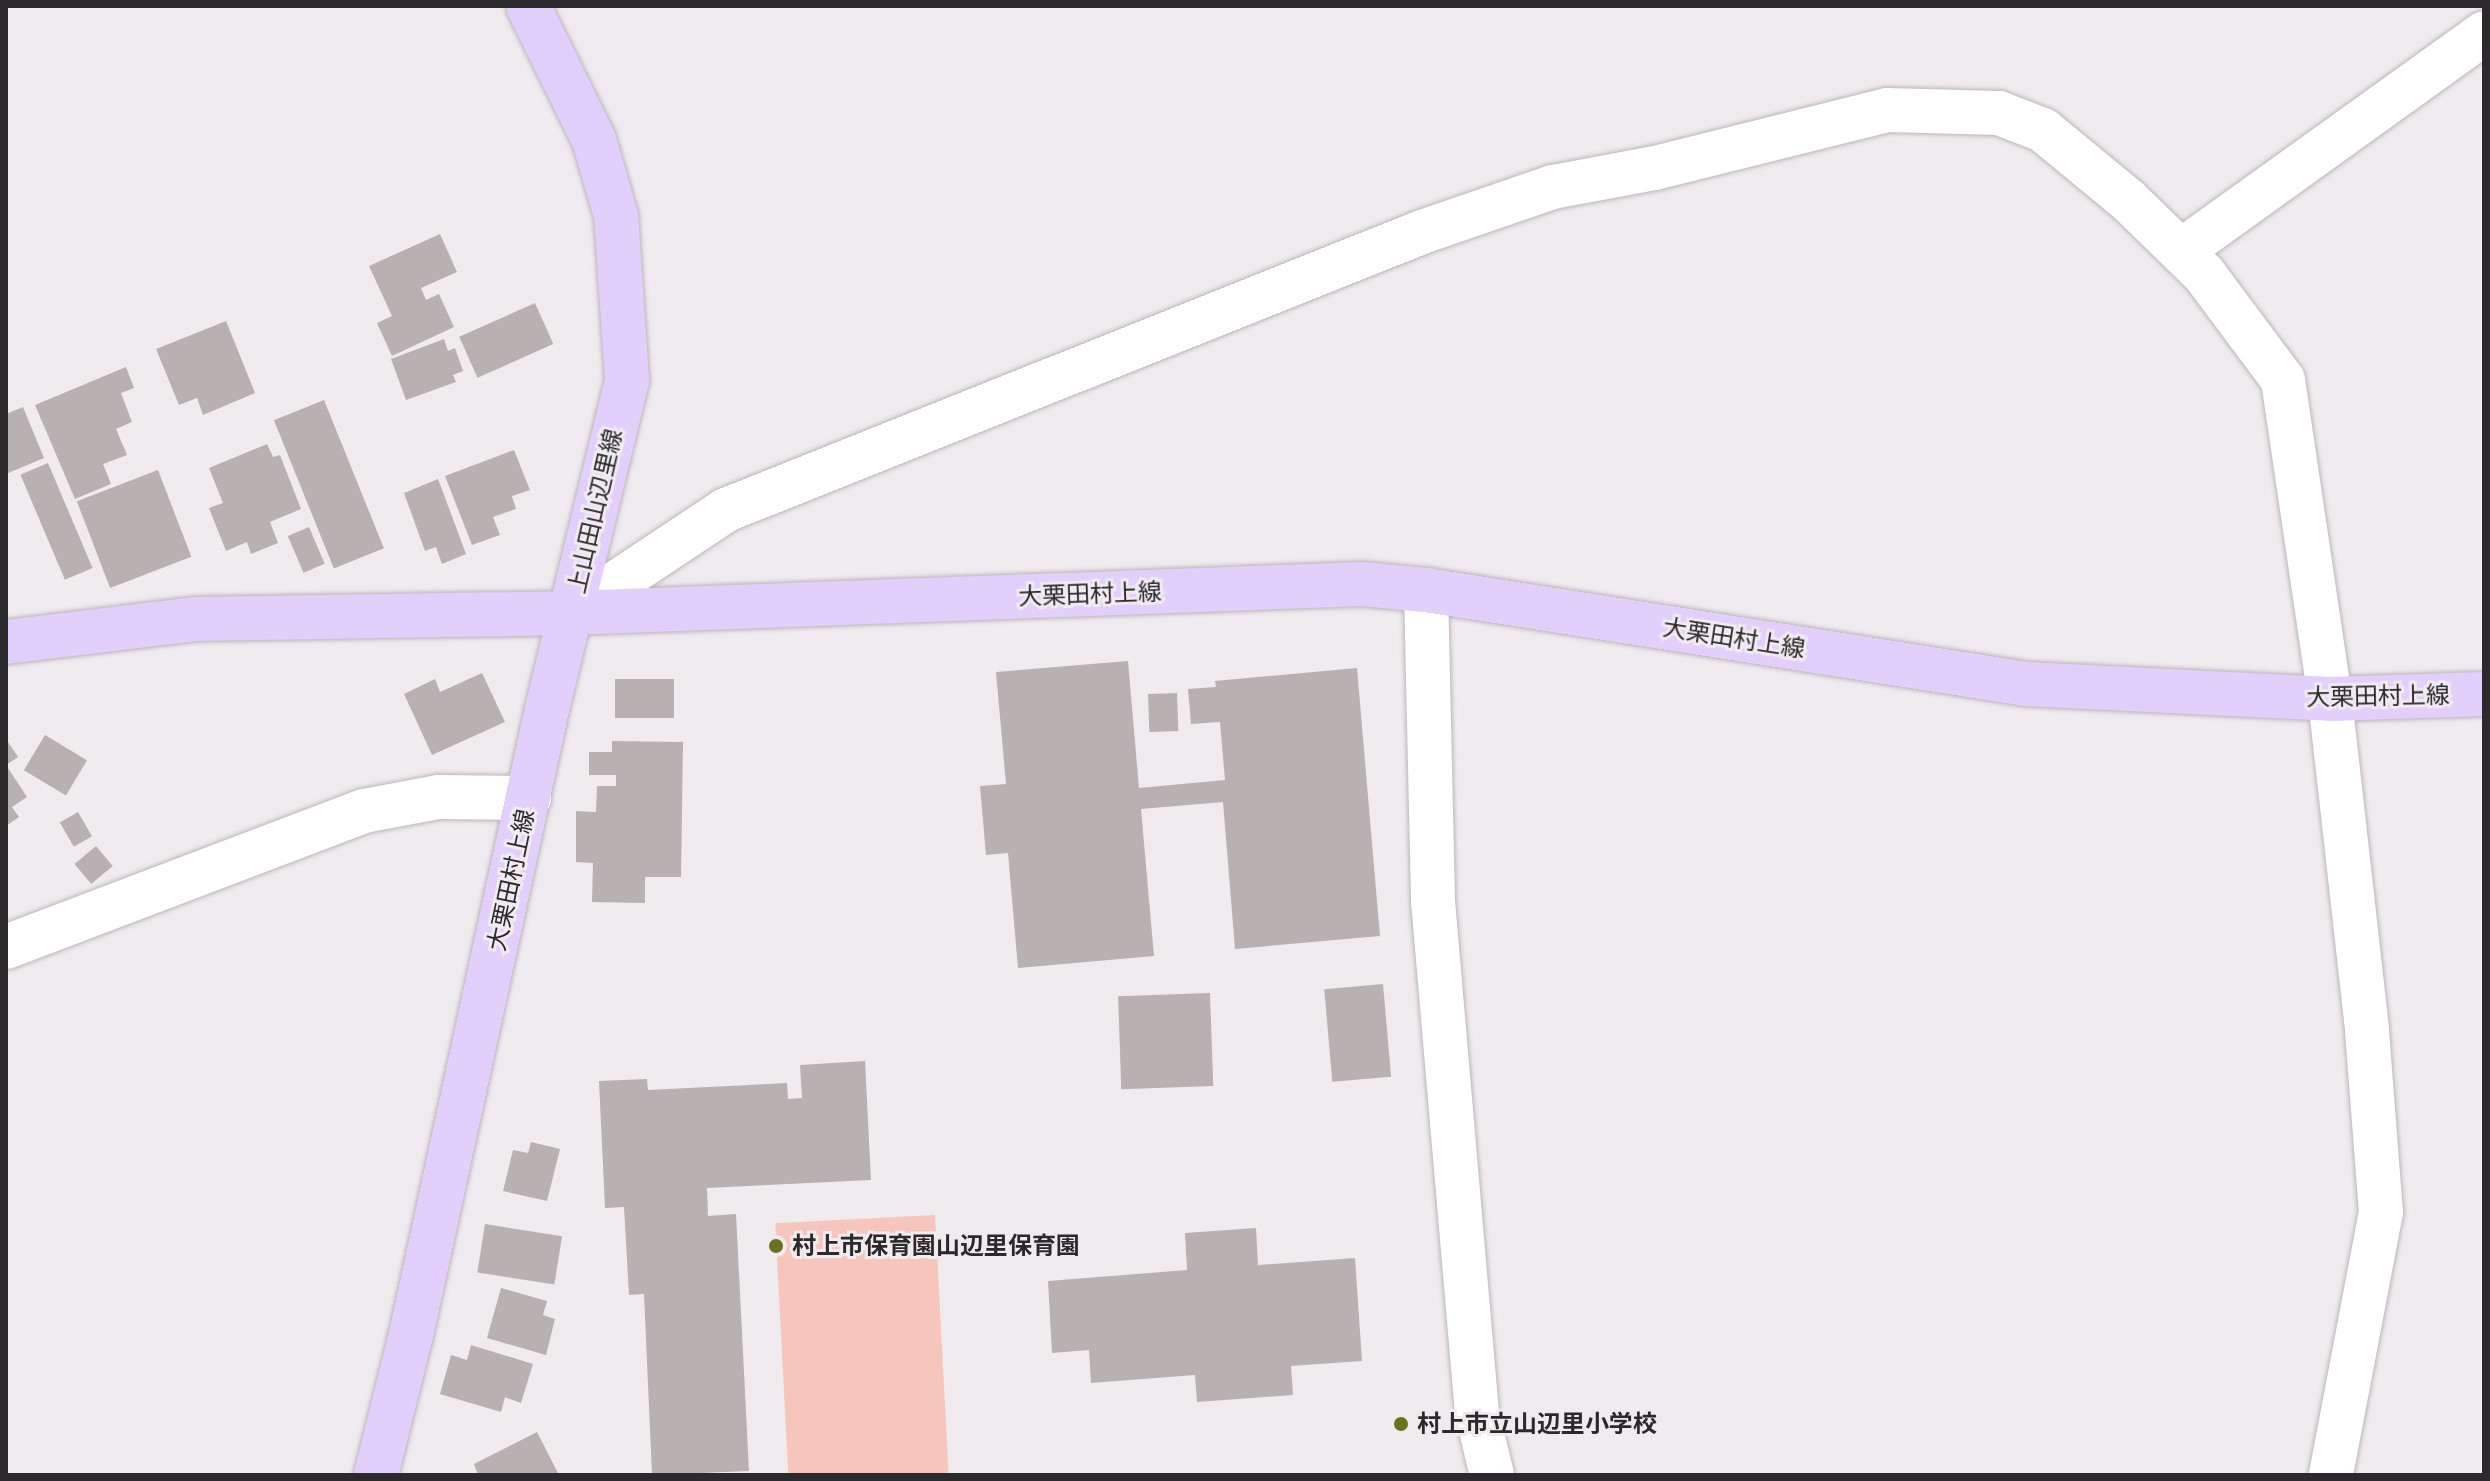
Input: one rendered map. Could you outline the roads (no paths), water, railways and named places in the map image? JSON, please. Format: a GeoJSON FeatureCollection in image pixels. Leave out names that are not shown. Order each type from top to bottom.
{"type":"FeatureCollection","features":[{"type":"Feature","properties":{"kind":"main road","name":"上山田山辺里線"},"geometry":{"type":"LineString","coordinates":[[6,642],[197,619],[571,613],[627,380],[616,216],[594,140],[528,6]]}},
{"type":"Feature","properties":{"kind":"main road","name":"大栗田村上線"},"geometry":{"type":"LineString","coordinates":[[376,1475],[411,1335],[571,613],[1362,584],[1426,590],[2026,684],[2330,699],[2484,694]]}},
{"type":"Feature","properties":{"kind":"street"},"geometry":{"type":"LineString","coordinates":[[2181,251],[2484,33]]}},
{"type":"Feature","properties":{"kind":"street"},"geometry":{"type":"LineString","coordinates":[[571,613],[726,510],[1422,232],[1553,187],[1655,168],[1887,110],[1999,113],[2043,130],[2128,200],[2204,274],[2283,380],[2330,699],[2367,1031],[2381,1212],[2331,1475]]}},
{"type":"Feature","properties":{"kind":"street"},"geometry":{"type":"LineString","coordinates":[[1426,590],[1433,901],[1477,1413],[1492,1475]]}},
{"type":"Feature","properties":{"kind":"street"},"geometry":{"type":"LineString","coordinates":[[6,947],[364,811],[438,797],[529,798]]}},
{"type":"Feature","properties":{"kind":"place","name":"村上市保育園山辺里保育園"},"geometry":{"type":"Point","coordinates":[776,1246]}},
{"type":"Feature","properties":{"kind":"place","name":"村上市立山辺里小学校"},"geometry":{"type":"Point","coordinates":[1401,1424]}}]}
